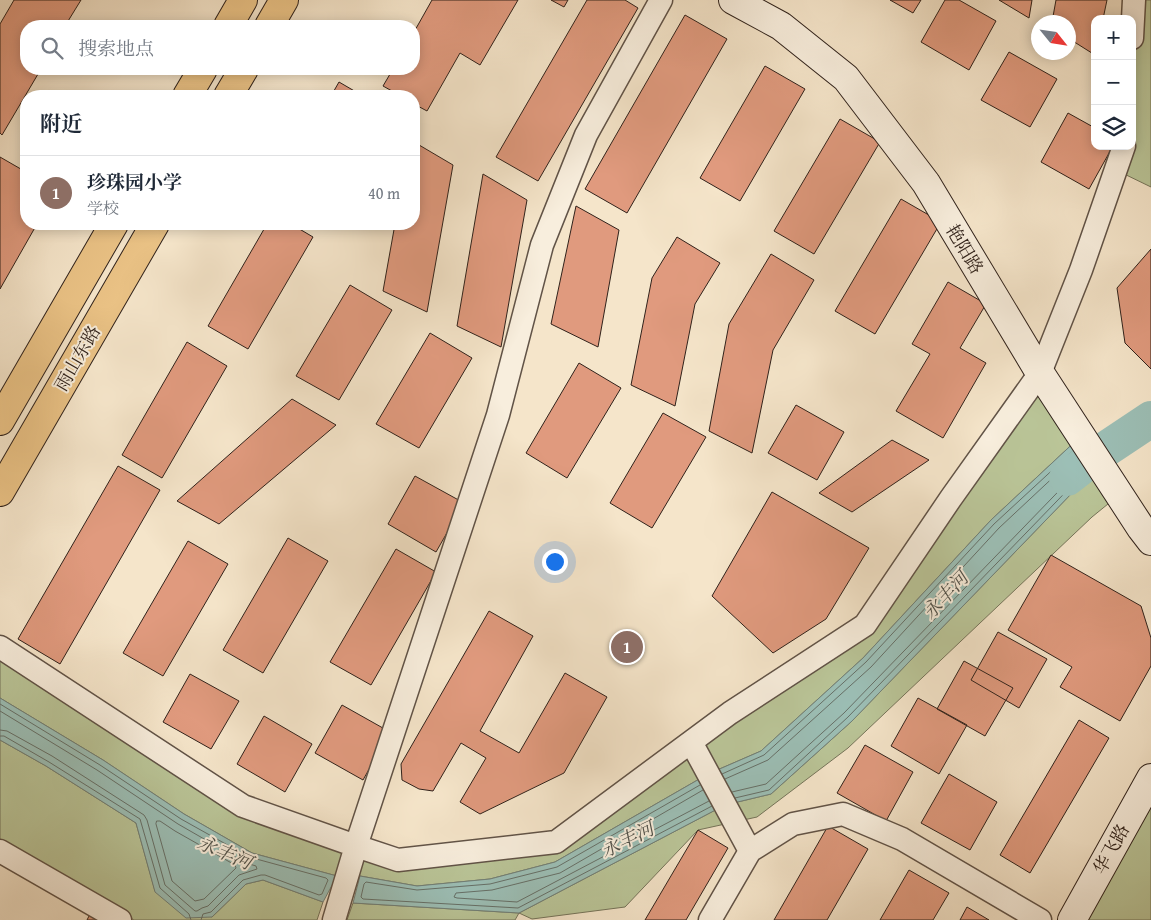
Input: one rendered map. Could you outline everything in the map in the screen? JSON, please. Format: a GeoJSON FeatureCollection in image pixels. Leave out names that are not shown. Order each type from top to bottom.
{"type":"FeatureCollection","features":[{"type":"Feature","properties":{"kind":"main road"},"geometry":{"type":"LineString","coordinates":[[231,20],[243,0]]}},
{"type":"Feature","properties":{"kind":"main road"},"geometry":{"type":"LineString","coordinates":[[272,20],[284,0]]}},
{"type":"Feature","properties":{"kind":"main road"},"geometry":{"type":"LineString","coordinates":[[191,90],[199,75]]}},
{"type":"Feature","properties":{"kind":"main road"},"geometry":{"type":"LineString","coordinates":[[232,90],[240,75]]}},
{"type":"Feature","properties":{"kind":"main road","name":"雨山东路"},"geometry":{"type":"LineString","coordinates":[[0,421],[111,230]]}},
{"type":"Feature","properties":{"kind":"main road","name":"雨山东路"},"geometry":{"type":"LineString","coordinates":[[0,492],[152,230]]}},
{"type":"Feature","properties":{"kind":"street"},"geometry":{"type":"LineString","coordinates":[[334,920],[356,846],[498,415],[542,245],[586,134],[662,0]]}},
{"type":"Feature","properties":{"kind":"street","name":"艳阳路"},"geometry":{"type":"LineString","coordinates":[[733,0],[781,26],[846,78],[926,183],[1040,373],[1151,541]]}},
{"type":"Feature","properties":{"kind":"street"},"geometry":{"type":"LineString","coordinates":[[1133,15],[1134,0]]}},
{"type":"Feature","properties":{"kind":"street"},"geometry":{"type":"LineString","coordinates":[[0,647],[243,806],[356,846],[398,860],[556,842],[730,713],[866,625],[951,498],[1040,373],[1081,270],[1123,150]]}},
{"type":"Feature","properties":{"kind":"street"},"geometry":{"type":"LineString","coordinates":[[691,742],[750,851]]}},
{"type":"Feature","properties":{"kind":"street","name":"华飞路"},"geometry":{"type":"LineString","coordinates":[[1072,920],[1151,778]]}},
{"type":"Feature","properties":{"kind":"street"},"geometry":{"type":"LineString","coordinates":[[710,920],[750,851],[793,824],[843,814],[902,839],[1040,920]]}},
{"type":"Feature","properties":{"kind":"street"},"geometry":{"type":"LineString","coordinates":[[0,851],[120,920]]}},
{"type":"Feature","properties":{"kind":"green space"},"geometry":{"type":"Polygon","coordinates":[[[1136,0],[1151,0],[1151,187],[1116,170],[1129,150],[1136,150],[1136,0]]]}},
{"type":"Feature","properties":{"kind":"green space"},"geometry":{"type":"Polygon","coordinates":[[[1040,373],[1081,436],[991,520],[863,658],[761,751],[708,774],[555,862],[490,879],[417,886],[360,876],[337,876],[252,853],[184,814],[103,760],[0,698],[0,647],[243,806],[398,860],[558,841],[865,625],[1040,373]]]}},
{"type":"Feature","properties":{"kind":"green space"},"geometry":{"type":"Polygon","coordinates":[[[1099,465],[1119,495],[1092,517],[848,748],[757,817],[698,830],[625,907],[532,919],[519,913],[725,805],[771,794],[852,721],[1099,465]]]}},
{"type":"Feature","properties":{"kind":"green space"},"geometry":{"type":"Polygon","coordinates":[[[0,740],[46,766],[136,823],[155,891],[212,917],[246,884],[263,880],[323,902],[317,920],[134,920],[0,847],[0,740]]]}},
{"type":"Feature","properties":{"kind":"green space"},"geometry":{"type":"Polygon","coordinates":[[[1151,778],[1151,920],[1072,920],[1151,778]]]}},
{"type":"Feature","properties":{"kind":"green space"},"geometry":{"type":"Polygon","coordinates":[[[353,903],[519,913],[515,920],[347,920],[353,903]]]}},
{"type":"Feature","properties":{"kind":"water"},"geometry":{"type":"Polygon","coordinates":[[[1081,436],[1099,465],[852,721],[771,794],[725,805],[519,913],[353,903],[360,876],[417,886],[490,879],[555,862],[708,774],[761,751],[863,658],[991,520],[1081,436]]]}},
{"type":"Feature","properties":{"kind":"water"},"geometry":{"type":"Polygon","coordinates":[[[0,698],[103,760],[184,814],[252,853],[337,876],[323,902],[263,880],[246,884],[212,917],[186,918],[155,892],[136,823],[46,766],[0,740],[0,698]]]}},
{"type":"Feature","properties":{"kind":"building"},"geometry":{"type":"Polygon","coordinates":[[[14,0],[81,0],[69,20],[20,20],[20,75],[37,75],[29,90],[20,90],[20,105],[2,135],[0,133],[0,24],[14,0]]]}},
{"type":"Feature","properties":{"kind":"building"},"geometry":{"type":"Polygon","coordinates":[[[432,0],[518,0],[480,65],[460,53],[427,111],[420,107],[420,90],[390,90],[383,86],[389,75],[420,75],[420,21],[432,0]]]}},
{"type":"Feature","properties":{"kind":"building"},"geometry":{"type":"Polygon","coordinates":[[[551,0],[568,0],[564,7],[551,0]]]}},
{"type":"Feature","properties":{"kind":"building"},"geometry":{"type":"Polygon","coordinates":[[[587,0],[625,0],[638,8],[538,181],[496,157],[587,0]]]}},
{"type":"Feature","properties":{"kind":"building"},"geometry":{"type":"Polygon","coordinates":[[[890,0],[921,0],[913,13],[890,0]]]}},
{"type":"Feature","properties":{"kind":"building"},"geometry":{"type":"Polygon","coordinates":[[[945,0],[959,0],[996,21],[969,70],[921,42],[945,0]]]}},
{"type":"Feature","properties":{"kind":"building"},"geometry":{"type":"Polygon","coordinates":[[[999,0],[1032,0],[1029,18],[999,0]]]}},
{"type":"Feature","properties":{"kind":"building"},"geometry":{"type":"Polygon","coordinates":[[[1056,0],[1107,0],[1104,15],[1091,15],[1091,52],[1076,43],[1076,15],[1053,15],[1056,0]]]}},
{"type":"Feature","properties":{"kind":"building"},"geometry":{"type":"Polygon","coordinates":[[[685,15],[727,39],[627,213],[585,189],[685,15]]]}},
{"type":"Feature","properties":{"kind":"building"},"geometry":{"type":"Polygon","coordinates":[[[1009,52],[1057,79],[1030,127],[981,100],[1009,52]]]}},
{"type":"Feature","properties":{"kind":"building"},"geometry":{"type":"Polygon","coordinates":[[[765,66],[805,89],[740,201],[700,178],[765,66]]]}},
{"type":"Feature","properties":{"kind":"building"},"geometry":{"type":"Polygon","coordinates":[[[339,82],[353,90],[334,90],[339,82]]]}},
{"type":"Feature","properties":{"kind":"building"},"geometry":{"type":"Polygon","coordinates":[[[1068,113],[1091,126],[1091,150],[1111,150],[1089,189],[1041,162],[1068,113]]]}},
{"type":"Feature","properties":{"kind":"building"},"geometry":{"type":"Polygon","coordinates":[[[840,119],[880,142],[814,254],[774,231],[840,119]]]}},
{"type":"Feature","properties":{"kind":"building"},"geometry":{"type":"Polygon","coordinates":[[[420,146],[453,165],[427,312],[383,291],[394,230],[420,230],[420,146]]]}},
{"type":"Feature","properties":{"kind":"building"},"geometry":{"type":"Polygon","coordinates":[[[0,157],[20,169],[20,230],[34,230],[0,289],[0,157]]]}},
{"type":"Feature","properties":{"kind":"building"},"geometry":{"type":"Polygon","coordinates":[[[483,174],[527,200],[501,347],[457,326],[483,174]]]}},
{"type":"Feature","properties":{"kind":"building"},"geometry":{"type":"Polygon","coordinates":[[[901,199],[941,222],[875,334],[835,311],[901,199]]]}},
{"type":"Feature","properties":{"kind":"building"},"geometry":{"type":"Polygon","coordinates":[[[576,206],[619,230],[598,347],[551,324],[576,206]]]}},
{"type":"Feature","properties":{"kind":"building"},"geometry":{"type":"Polygon","coordinates":[[[264,230],[301,230],[313,237],[248,349],[208,326],[264,230]]]}},
{"type":"Feature","properties":{"kind":"building"},"geometry":{"type":"Polygon","coordinates":[[[677,237],[720,263],[695,304],[675,406],[631,385],[652,278],[677,237]]]}},
{"type":"Feature","properties":{"kind":"building"},"geometry":{"type":"Polygon","coordinates":[[[1151,249],[1151,369],[1125,343],[1117,288],[1151,249]]]}},
{"type":"Feature","properties":{"kind":"building"},"geometry":{"type":"Polygon","coordinates":[[[771,254],[814,280],[773,350],[752,453],[709,431],[729,324],[771,254]]]}},
{"type":"Feature","properties":{"kind":"building"},"geometry":{"type":"Polygon","coordinates":[[[948,282],[986,304],[960,348],[986,363],[943,438],[896,411],[930,354],[912,344],[948,282]]]}},
{"type":"Feature","properties":{"kind":"building"},"geometry":{"type":"Polygon","coordinates":[[[350,285],[392,310],[339,400],[296,376],[350,285]]]}},
{"type":"Feature","properties":{"kind":"building"},"geometry":{"type":"Polygon","coordinates":[[[430,333],[472,358],[419,448],[376,424],[430,333]]]}},
{"type":"Feature","properties":{"kind":"building"},"geometry":{"type":"Polygon","coordinates":[[[187,342],[227,366],[162,478],[122,455],[187,342]]]}},
{"type":"Feature","properties":{"kind":"building"},"geometry":{"type":"Polygon","coordinates":[[[579,363],[621,388],[567,478],[526,453],[579,363]]]}},
{"type":"Feature","properties":{"kind":"building"},"geometry":{"type":"Polygon","coordinates":[[[292,399],[336,425],[219,524],[177,501],[292,399]]]}},
{"type":"Feature","properties":{"kind":"building"},"geometry":{"type":"Polygon","coordinates":[[[796,405],[844,432],[817,480],[768,453],[796,405]]]}},
{"type":"Feature","properties":{"kind":"building"},"geometry":{"type":"Polygon","coordinates":[[[663,413],[706,437],[652,528],[610,503],[663,413]]]}},
{"type":"Feature","properties":{"kind":"building"},"geometry":{"type":"Polygon","coordinates":[[[892,440],[929,460],[852,512],[819,493],[892,440]]]}},
{"type":"Feature","properties":{"kind":"building"},"geometry":{"type":"Polygon","coordinates":[[[118,466],[160,490],[60,664],[18,639],[118,466]]]}},
{"type":"Feature","properties":{"kind":"building"},"geometry":{"type":"Polygon","coordinates":[[[415,476],[464,503],[436,552],[388,524],[415,476]]]}},
{"type":"Feature","properties":{"kind":"building"},"geometry":{"type":"Polygon","coordinates":[[[772,492],[869,548],[826,619],[773,653],[712,596],[772,492]]]}},
{"type":"Feature","properties":{"kind":"building"},"geometry":{"type":"Polygon","coordinates":[[[288,538],[328,561],[263,673],[223,650],[288,538]]]}},
{"type":"Feature","properties":{"kind":"building"},"geometry":{"type":"Polygon","coordinates":[[[188,541],[228,564],[163,676],[123,653],[188,541]]]}},
{"type":"Feature","properties":{"kind":"building"},"geometry":{"type":"Polygon","coordinates":[[[396,549],[436,572],[371,685],[330,662],[396,549]]]}},
{"type":"Feature","properties":{"kind":"building"},"geometry":{"type":"Polygon","coordinates":[[[1051,555],[1141,606],[1151,638],[1151,666],[1120,721],[1060,687],[1072,667],[1008,630],[1051,555]]]}},
{"type":"Feature","properties":{"kind":"building"},"geometry":{"type":"Polygon","coordinates":[[[489,611],[533,636],[480,731],[519,753],[565,673],[607,697],[564,773],[480,814],[460,802],[486,758],[461,743],[433,791],[419,789],[402,780],[401,764],[489,611]]]}},
{"type":"Feature","properties":{"kind":"building"},"geometry":{"type":"Polygon","coordinates":[[[998,632],[1047,659],[1019,708],[971,680],[998,632]]]}},
{"type":"Feature","properties":{"kind":"building"},"geometry":{"type":"Polygon","coordinates":[[[964,661],[1013,688],[985,736],[937,709],[964,661]]]}},
{"type":"Feature","properties":{"kind":"building"},"geometry":{"type":"Polygon","coordinates":[[[190,674],[239,701],[211,749],[163,722],[190,674]]]}},
{"type":"Feature","properties":{"kind":"building"},"geometry":{"type":"Polygon","coordinates":[[[918,698],[967,725],[939,774],[891,746],[918,698]]]}},
{"type":"Feature","properties":{"kind":"building"},"geometry":{"type":"Polygon","coordinates":[[[342,705],[390,732],[363,780],[315,753],[342,705]]]}},
{"type":"Feature","properties":{"kind":"building"},"geometry":{"type":"Polygon","coordinates":[[[264,716],[312,744],[285,792],[237,764],[264,716]]]}},
{"type":"Feature","properties":{"kind":"building"},"geometry":{"type":"Polygon","coordinates":[[[1079,720],[1109,738],[1030,873],[1000,855],[1079,720]]]}},
{"type":"Feature","properties":{"kind":"building"},"geometry":{"type":"Polygon","coordinates":[[[865,745],[913,772],[886,821],[837,793],[865,745]]]}},
{"type":"Feature","properties":{"kind":"building"},"geometry":{"type":"Polygon","coordinates":[[[949,774],[997,802],[970,850],[921,823],[949,774]]]}},
{"type":"Feature","properties":{"kind":"building"},"geometry":{"type":"Polygon","coordinates":[[[828,826],[868,849],[827,920],[774,920],[828,826]]]}},
{"type":"Feature","properties":{"kind":"building"},"geometry":{"type":"Polygon","coordinates":[[[698,830],[728,848],[686,920],[645,920],[698,830]]]}},
{"type":"Feature","properties":{"kind":"building"},"geometry":{"type":"Polygon","coordinates":[[[909,870],[949,893],[933,920],[880,920],[909,870]]]}},
{"type":"Feature","properties":{"kind":"building"},"geometry":{"type":"Polygon","coordinates":[[[967,907],[989,920],[960,920],[967,907]]]}},
{"type":"Feature","properties":{"kind":"building"},"geometry":{"type":"Polygon","coordinates":[[[91,912],[106,920],[87,920],[91,912]]]}},
{"type":"Feature","properties":{"kind":"waterway","name":"永丰河"},"geometry":{"type":"LineString","coordinates":[[1067,478],[1094,457],[1151,419]]}},
{"type":"Feature","properties":{"kind":"place","name":"珍珠园小学"},"geometry":{"type":"Point","coordinates":[627,647]}}]}
